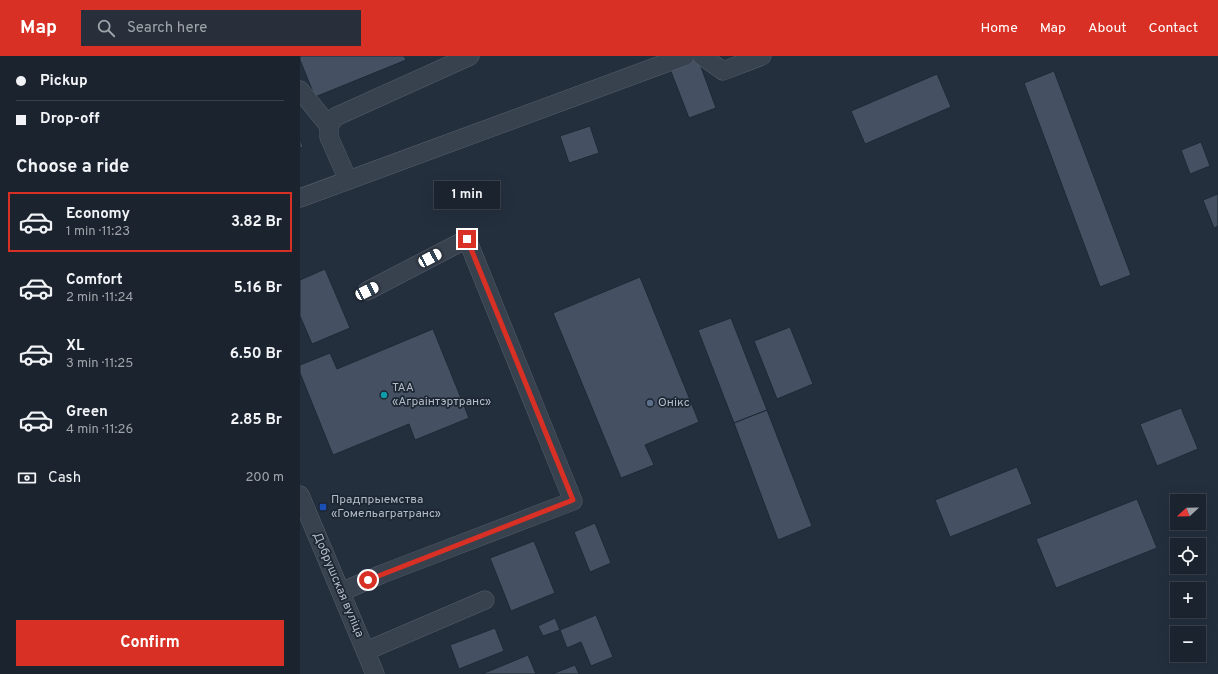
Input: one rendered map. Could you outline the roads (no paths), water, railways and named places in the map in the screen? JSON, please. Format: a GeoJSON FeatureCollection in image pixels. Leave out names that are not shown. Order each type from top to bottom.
{"type":"FeatureCollection","features":[{"type":"Feature","properties":{"kind":"street"},"geometry":{"type":"LineString","coordinates":[[348,180],[329,137],[329,126],[335,117],[449,60],[470,56]]}},
{"type":"Feature","properties":{"kind":"street"},"geometry":{"type":"LineString","coordinates":[[300,198],[685,56]]}},
{"type":"Feature","properties":{"kind":"street"},"geometry":{"type":"LineString","coordinates":[[702,56],[723,70],[762,56]]}},
{"type":"Feature","properties":{"kind":"street"},"geometry":{"type":"LineString","coordinates":[[300,90],[329,126]]}},
{"type":"Feature","properties":{"kind":"street"},"geometry":{"type":"LineString","coordinates":[[341,592],[382,574],[573,500],[467,239],[367,291]]}},
{"type":"Feature","properties":{"kind":"street","name":"Добрушская вуліца"},"geometry":{"type":"LineString","coordinates":[[300,495],[375,674]]}},
{"type":"Feature","properties":{"kind":"street"},"geometry":{"type":"LineString","coordinates":[[366,650],[485,600]]}},
{"type":"Feature","properties":{"kind":"place","name":"ТАА «Аграінтэртранс»"},"geometry":{"type":"Point","coordinates":[384,395]}},
{"type":"Feature","properties":{"kind":"place","name":"Онікс"},"geometry":{"type":"Point","coordinates":[650,403]}},
{"type":"Feature","properties":{"kind":"place","name":"Прадпрыемства «Гомельагратранс»"},"geometry":{"type":"Point","coordinates":[323,507]}}]}
